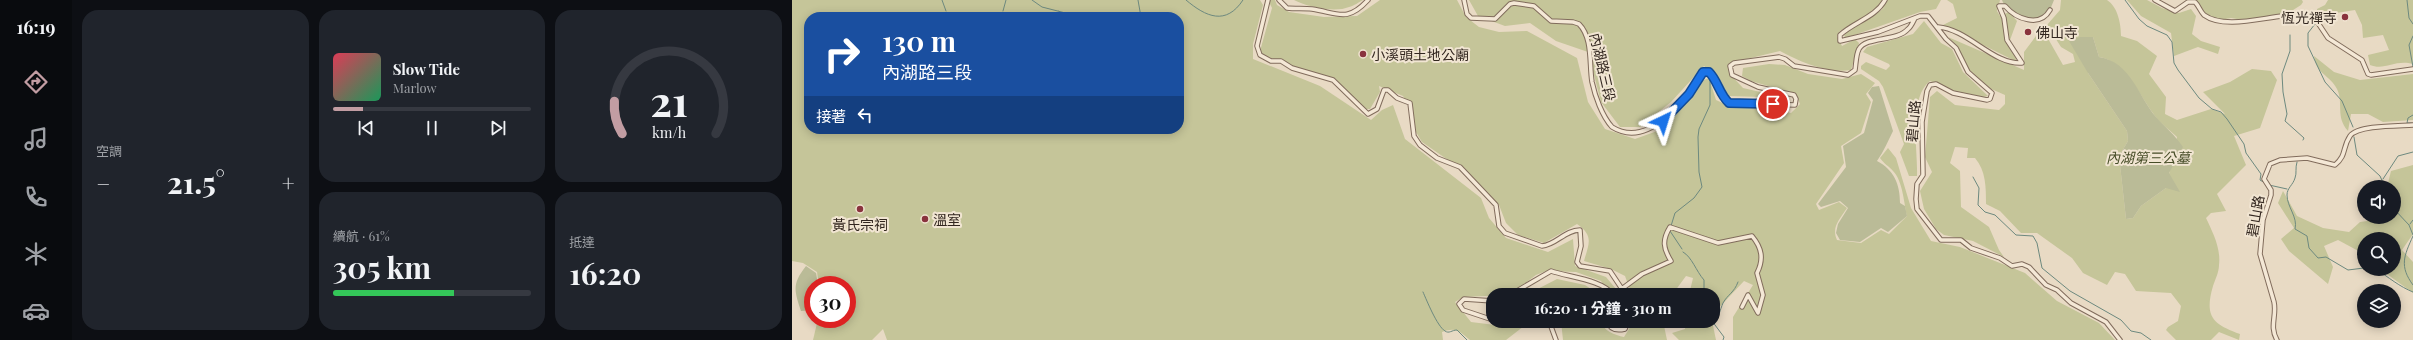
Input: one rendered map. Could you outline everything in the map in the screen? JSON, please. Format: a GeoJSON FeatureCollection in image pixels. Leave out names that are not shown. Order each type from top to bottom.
{"type":"FeatureCollection","features":[{"type":"Feature","properties":{"kind":"street"},"geometry":{"type":"LineString","coordinates":[[1268,0],[1257,46],[1260,55],[1332,80],[1368,114],[1377,109],[1384,90],[1388,90],[1397,98],[1410,103],[1414,136],[1433,156],[1460,167],[1496,205],[1499,226],[1505,234],[1542,246],[1548,246],[1573,230],[1580,230],[1581,246],[1577,262],[1580,266],[1595,267],[1610,272],[1623,288],[1642,274],[1671,261],[1664,251],[1664,237],[1670,227],[1718,243],[1752,236],[1761,246],[1762,265],[1757,274],[1763,295],[1758,313],[1748,295],[1742,307]]}},
{"type":"Feature","properties":{"kind":"street"},"geometry":{"type":"LineString","coordinates":[[1279,0],[1287,8],[1310,9],[1342,16],[1359,10],[1368,0]]}},
{"type":"Feature","properties":{"kind":"street","name":"內湖路三段"},"geometry":{"type":"LineString","coordinates":[[1464,0],[1467,14],[1471,18],[1495,19],[1510,4],[1514,3],[1534,6],[1551,21],[1574,22],[1579,24],[1585,34],[1593,84],[1602,111],[1612,127],[1632,132],[1646,130],[1659,124],[1689,94],[1703,72],[1709,72],[1715,78],[1723,98],[1729,103],[1796,105],[1794,95],[1758,87],[1732,75],[1730,66],[1734,63],[1779,57],[1785,59],[1794,66],[1848,75],[1855,70],[1858,50],[1861,46],[1871,42],[1897,37],[1908,29],[1915,18]]}},
{"type":"Feature","properties":{"kind":"street","name":"碧山路"},"geometry":{"type":"LineString","coordinates":[[1885,0],[1877,11],[1844,32],[1839,38],[1840,41],[1878,32],[1924,15],[1928,16],[1946,39],[1956,48],[1964,67],[1990,91],[1992,95],[1990,99],[1987,100],[1953,93],[1936,84],[1930,85],[1923,108],[1921,148],[1923,176],[1917,184],[1918,210],[1941,240],[1961,240],[1971,248],[2000,258],[2012,266],[2022,264],[2029,267],[2046,285],[2057,290],[2071,303],[2106,322],[2120,340]]}},
{"type":"Feature","properties":{"kind":"street"},"geometry":{"type":"LineString","coordinates":[[2155,0],[2175,11],[2188,2],[2195,2],[2205,16],[2222,22],[2235,20],[2244,22],[2286,16],[2300,20],[2310,18],[2319,21],[2328,38],[2362,60],[2368,74],[2371,75],[2413,69]]}},
{"type":"Feature","properties":{"kind":"street"},"geometry":{"type":"LineString","coordinates":[[1938,27],[1949,28],[1969,37],[1988,52],[2008,60],[2022,63],[2007,40],[2004,18],[1999,6],[2005,6],[2008,10],[2033,21],[2040,20],[2046,16],[2050,10]]}},
{"type":"Feature","properties":{"kind":"street","name":"碧山路"},"geometry":{"type":"LineString","coordinates":[[2277,340],[2272,328],[2276,310],[2260,254],[2263,220],[2271,195],[2271,190],[2264,179],[2270,164],[2280,160],[2307,158],[2335,165],[2345,155],[2350,137],[2354,133],[2375,127],[2413,125]]}},
{"type":"Feature","properties":{"kind":"street"},"geometry":{"type":"LineString","coordinates":[[1522,288],[1552,271],[1598,284],[1605,288]]}},
{"type":"Feature","properties":{"kind":"street"},"geometry":{"type":"LineString","coordinates":[[1486,301],[1464,299],[1459,304],[1463,310],[1486,318]]}},
{"type":"Feature","properties":{"kind":"street"},"geometry":{"type":"LineString","coordinates":[[1552,328],[1556,340]]}},
{"type":"Feature","properties":{"kind":"street"},"geometry":{"type":"LineString","coordinates":[[1612,328],[1618,331],[1625,330],[1626,328]]}},
{"type":"Feature","properties":{"kind":"green space"},"geometry":{"type":"Polygon","coordinates":[[[792,0],[1260,0],[1263,5],[1253,44],[1253,59],[1320,86],[1371,120],[1382,110],[1393,105],[1405,139],[1481,198],[1489,218],[1506,238],[1548,252],[1573,239],[1575,266],[1606,277],[1615,288],[1606,288],[1601,281],[1576,272],[1546,271],[1536,275],[1518,288],[1486,288],[1486,296],[1463,297],[1455,302],[1471,322],[1486,324],[1486,328],[1522,328],[1506,340],[1470,340],[1460,332],[1451,330],[1442,332],[1443,340],[887,340],[883,329],[872,340],[813,340],[816,328],[856,328],[856,276],[818,276],[817,272],[803,263],[792,261],[792,0]]]}},
{"type":"Feature","properties":{"kind":"green space"},"geometry":{"type":"Polygon","coordinates":[[[1268,0],[1275,0],[1277,5],[1289,12],[1324,17],[1357,16],[1380,0],[1457,0],[1466,17],[1479,27],[1499,32],[1527,31],[1577,58],[1588,102],[1605,129],[1635,139],[1660,130],[1699,82],[1709,78],[1716,100],[1729,106],[1751,104],[1791,113],[1800,104],[1796,94],[1751,81],[1742,76],[1743,68],[1769,64],[1785,65],[1808,74],[1842,79],[1861,74],[1875,83],[1866,94],[1871,102],[1861,133],[1841,146],[1844,163],[1816,204],[1819,210],[1839,202],[1847,208],[1836,227],[1835,235],[1837,240],[1861,243],[1881,230],[1889,234],[1907,216],[1903,193],[1899,181],[1893,171],[1880,158],[1888,148],[1896,158],[1911,208],[1931,241],[1960,247],[2025,273],[2057,301],[2099,323],[2115,340],[1733,340],[1733,317],[1753,285],[1744,281],[1720,307],[1720,288],[1691,288],[1693,278],[1686,276],[1677,288],[1629,288],[1625,276],[1611,269],[1584,261],[1589,240],[1586,232],[1577,224],[1544,243],[1518,235],[1506,223],[1499,205],[1461,169],[1422,142],[1416,132],[1411,109],[1403,96],[1379,86],[1380,92],[1370,109],[1366,109],[1338,83],[1294,70],[1291,66],[1268,57],[1260,51],[1272,8],[1268,0]]]}},
{"type":"Feature","properties":{"kind":"green space"},"geometry":{"type":"Polygon","coordinates":[[[1294,0],[1363,0],[1355,5],[1343,9],[1329,9],[1313,7],[1294,0]]]}},
{"type":"Feature","properties":{"kind":"green space"},"geometry":{"type":"Polygon","coordinates":[[[1469,0],[1941,0],[1936,9],[1920,12],[1846,38],[1844,36],[1846,32],[1885,7],[1840,31],[1837,36],[1842,46],[1855,39],[1859,43],[1851,70],[1842,71],[1824,69],[1805,63],[1780,51],[1730,63],[1729,73],[1743,88],[1786,98],[1787,103],[1761,97],[1728,96],[1719,78],[1704,66],[1671,102],[1640,127],[1620,127],[1601,102],[1588,52],[1556,41],[1530,23],[1505,26],[1478,16],[1469,0]]]}},
{"type":"Feature","properties":{"kind":"green space"},"geometry":{"type":"Polygon","coordinates":[[[1947,0],[2000,0],[1997,11],[2000,16],[2009,12],[2017,21],[2010,40],[2017,62],[1943,25],[1957,18],[1953,4],[1947,0]]]}},
{"type":"Feature","properties":{"kind":"green space"},"geometry":{"type":"Polygon","coordinates":[[[2002,0],[2054,0],[2047,17],[2034,19],[2014,13],[2002,0]]]}},
{"type":"Feature","properties":{"kind":"green space"},"geometry":{"type":"Polygon","coordinates":[[[2061,0],[2107,0],[2111,3],[2118,16],[2121,36],[2137,41],[2157,56],[2149,74],[2166,97],[2165,114],[2177,120],[2211,109],[2225,114],[2203,92],[2230,82],[2252,69],[2271,71],[2277,80],[2260,128],[2234,136],[2246,165],[2217,194],[2226,211],[2211,213],[2206,218],[2216,241],[2219,253],[2218,270],[2210,297],[2210,312],[2217,323],[2240,334],[2239,340],[2219,332],[2211,340],[2176,340],[2166,330],[2178,321],[2181,306],[2171,293],[2136,291],[2125,274],[2115,272],[2107,285],[2083,273],[2072,258],[2037,233],[2021,233],[2000,211],[1986,204],[1983,174],[1979,163],[1975,158],[1967,158],[1968,148],[1955,147],[1950,163],[1960,171],[1961,207],[1989,227],[1999,250],[2004,257],[1973,241],[1944,235],[1936,229],[1924,209],[1920,191],[1932,172],[1925,157],[1930,97],[1937,91],[1955,105],[1999,110],[2005,104],[2005,95],[1989,88],[1964,65],[1958,47],[1948,37],[2024,70],[2024,52],[2042,28],[2063,65],[2075,62],[2073,54],[2061,47],[2047,25],[2060,10],[2061,0]],[[2093,37],[2088,73],[2127,131],[2128,141],[2119,156],[2126,219],[2133,218],[2141,206],[2166,188],[2177,137],[2155,116],[2124,72],[2117,65],[2099,57],[2093,37]]]}},
{"type":"Feature","properties":{"kind":"green space"},"geometry":{"type":"Polygon","coordinates":[[[2127,0],[2147,0],[2162,8],[2179,13],[2191,9],[2196,16],[2192,34],[2201,41],[2220,47],[2218,54],[2198,47],[2174,56],[2171,33],[2141,16],[2127,0]]]}},
{"type":"Feature","properties":{"kind":"green space"},"geometry":{"type":"Polygon","coordinates":[[[2194,0],[2302,0],[2303,2],[2301,5],[2285,15],[2243,20],[2231,18],[2220,20],[2204,13],[2194,0]]]}},
{"type":"Feature","properties":{"kind":"green space"},"geometry":{"type":"Polygon","coordinates":[[[2328,0],[2413,0],[2413,64],[2401,63],[2381,67],[2370,65],[2368,55],[2389,50],[2383,35],[2363,38],[2362,25],[2355,10],[2317,16],[2317,9],[2325,5],[2328,0]]]}},
{"type":"Feature","properties":{"kind":"green space"},"geometry":{"type":"Polygon","coordinates":[[[1924,21],[1941,43],[1952,49],[1963,72],[1988,96],[1974,97],[1966,95],[1930,81],[1923,89],[1916,112],[1917,176],[1909,176],[1900,152],[1904,144],[1883,87],[1879,81],[1861,69],[1861,66],[1866,62],[1886,70],[1890,66],[1889,64],[1863,52],[1867,47],[1913,34],[1924,21]]]}},
{"type":"Feature","properties":{"kind":"green space","name":"內湖第三公墓"},"geometry":{"type":"Polygon","coordinates":[[[2080,37],[2093,37],[2099,57],[2110,60],[2126,73],[2133,81],[2156,117],[2183,147],[2169,173],[2180,192],[2166,188],[2141,206],[2133,218],[2126,219],[2119,156],[2128,141],[2127,131],[2088,73],[2069,41],[2080,37]]]}},
{"type":"Feature","properties":{"kind":"green space"},"geometry":{"type":"Polygon","coordinates":[[[2314,56],[2334,72],[2360,80],[2413,74],[2413,120],[2383,122],[2368,114],[2351,114],[2348,131],[2342,120],[2340,100],[2337,89],[2331,80],[2317,67],[2314,56]]]}},
{"type":"Feature","properties":{"kind":"green space"},"geometry":{"type":"Polygon","coordinates":[[[1879,86],[1893,131],[1877,161],[1888,169],[1895,178],[1899,190],[1900,203],[1905,206],[1907,216],[1888,232],[1881,228],[1860,242],[1840,240],[1836,233],[1838,224],[1848,208],[1840,201],[1821,207],[1818,204],[1846,167],[1843,146],[1864,133],[1873,100],[1868,93],[1872,87],[1879,86]]]}},
{"type":"Feature","properties":{"kind":"green space"},"geometry":{"type":"Polygon","coordinates":[[[2413,165],[2413,234],[2402,250],[2413,262],[2413,293],[2390,276],[2401,276],[2401,232],[2357,232],[2357,250],[2338,240],[2324,246],[2333,267],[2328,284],[2289,251],[2281,239],[2294,228],[2278,203],[2283,191],[2297,216],[2323,228],[2349,232],[2358,224],[2401,224],[2401,180],[2389,180],[2391,171],[2413,165]]]}},
{"type":"Feature","properties":{"kind":"green space"},"geometry":{"type":"Polygon","coordinates":[[[806,266],[816,273],[816,276],[804,276],[804,311],[801,311],[797,298],[796,283],[801,272],[806,266]]]}},
{"type":"Feature","properties":{"kind":"green space"},"geometry":{"type":"Polygon","coordinates":[[[1557,279],[1585,285],[1590,288],[1540,288],[1557,279]]]}},
{"type":"Feature","properties":{"kind":"green space"},"geometry":{"type":"Polygon","coordinates":[[[1562,328],[1605,328],[1613,334],[1624,337],[1630,328],[1664,328],[1667,340],[1563,340],[1562,328]]]}},
{"type":"Feature","properties":{"kind":"green space"},"geometry":{"type":"Polygon","coordinates":[[[1713,328],[1716,340],[1679,340],[1672,333],[1685,329],[1713,328]]]}},
{"type":"Feature","properties":{"kind":"waterway"},"geometry":{"type":"LineString","coordinates":[[942,0],[946,11]]}},
{"type":"Feature","properties":{"kind":"waterway"},"geometry":{"type":"LineString","coordinates":[[1003,11],[1006,0]]}},
{"type":"Feature","properties":{"kind":"waterway"},"geometry":{"type":"LineString","coordinates":[[1032,0],[1042,7],[1062,12]]}},
{"type":"Feature","properties":{"kind":"waterway"},"geometry":{"type":"LineString","coordinates":[[1138,0],[1140,12]]}},
{"type":"Feature","properties":{"kind":"waterway"},"geometry":{"type":"LineString","coordinates":[[1186,0],[1201,11],[1216,16],[1223,16],[1230,13],[1243,0]]}},
{"type":"Feature","properties":{"kind":"waterway"},"geometry":{"type":"LineString","coordinates":[[2125,0],[2139,19],[2147,26],[2167,35],[2172,42],[2174,63],[2178,70],[2199,98],[2212,109],[2221,112],[2227,119],[2244,144],[2246,153],[2261,174],[2260,180],[2265,183]]}},
{"type":"Feature","properties":{"kind":"waterway"},"geometry":{"type":"LineString","coordinates":[[2407,0],[2409,18],[2413,24]]}},
{"type":"Feature","properties":{"kind":"waterway"},"geometry":{"type":"LineString","coordinates":[[2315,24],[2308,33],[2308,46],[2325,82],[2342,101],[2353,127]]}},
{"type":"Feature","properties":{"kind":"waterway"},"geometry":{"type":"LineString","coordinates":[[2290,35],[2290,51],[2282,74],[2283,92],[2287,114],[2285,121],[2304,138],[2303,140]]}},
{"type":"Feature","properties":{"kind":"waterway"},"geometry":{"type":"LineString","coordinates":[[2413,36],[2409,45],[2413,67]]}},
{"type":"Feature","properties":{"kind":"waterway"},"geometry":{"type":"LineString","coordinates":[[1671,226],[1675,213],[1694,198],[1702,187],[1699,172],[1698,137],[1699,129],[1710,105],[1710,75]]}},
{"type":"Feature","properties":{"kind":"waterway"},"geometry":{"type":"LineString","coordinates":[[2412,123],[2407,123],[2408,118],[2413,115]]}},
{"type":"Feature","properties":{"kind":"waterway"},"geometry":{"type":"LineString","coordinates":[[2354,137],[2357,155],[2380,176],[2382,180]]}},
{"type":"Feature","properties":{"kind":"waterway"},"geometry":{"type":"LineString","coordinates":[[2383,179],[2398,156],[2413,152]]}},
{"type":"Feature","properties":{"kind":"waterway"},"geometry":{"type":"LineString","coordinates":[[2297,162],[2296,176],[2288,190],[2287,195],[2287,199],[2295,220],[2295,229],[2307,236],[2309,248],[2318,258],[2326,257],[2348,270],[2357,269]]}},
{"type":"Feature","properties":{"kind":"waterway"},"geometry":{"type":"LineString","coordinates":[[1973,177],[1979,188],[1978,205],[1985,212],[1995,215],[2016,235],[2033,236],[2037,243],[2042,268],[2070,291],[2121,320],[2131,331],[2141,333],[2151,340]]}},
{"type":"Feature","properties":{"kind":"waterway"},"geometry":{"type":"LineString","coordinates":[[2269,185],[2287,189]]}},
{"type":"Feature","properties":{"kind":"waterway"},"geometry":{"type":"LineString","coordinates":[[2401,216],[2409,225],[2413,235]]}},
{"type":"Feature","properties":{"kind":"waterway"},"geometry":{"type":"LineString","coordinates":[[2410,224],[2413,220]]}},
{"type":"Feature","properties":{"kind":"waterway"},"geometry":{"type":"LineString","coordinates":[[1670,231],[1682,249]]}},
{"type":"Feature","properties":{"kind":"waterway"},"geometry":{"type":"LineString","coordinates":[[2413,236],[2407,249],[2404,261],[2406,272],[2413,285]]}},
{"type":"Feature","properties":{"kind":"waterway"},"geometry":{"type":"LineString","coordinates":[[1683,252],[1689,257],[1704,280],[1704,288]]}},
{"type":"Feature","properties":{"kind":"waterway"},"geometry":{"type":"LineString","coordinates":[[2386,276],[2413,292]]}},
{"type":"Feature","properties":{"kind":"waterway"},"geometry":{"type":"LineString","coordinates":[[1720,311],[1723,303],[1735,289],[1738,282]]}},
{"type":"Feature","properties":{"kind":"waterway"},"geometry":{"type":"LineString","coordinates":[[1423,292],[1432,313],[1442,328],[1448,332],[1457,330],[1467,340]]}},
{"type":"Feature","properties":{"kind":"waterway"},"geometry":{"type":"LineString","coordinates":[[1717,328],[1724,337],[1723,340]]}},
{"type":"Feature","properties":{"kind":"place","name":"恆光禪寺"},"geometry":{"type":"Point","coordinates":[2345,17]}},
{"type":"Feature","properties":{"kind":"place","name":"佛山寺"},"geometry":{"type":"Point","coordinates":[2028,32]}},
{"type":"Feature","properties":{"kind":"place","name":"小溪頭土地公廟"},"geometry":{"type":"Point","coordinates":[1363,54]}},
{"type":"Feature","properties":{"kind":"place","name":"黃氏宗祠"},"geometry":{"type":"Point","coordinates":[860,209]}},
{"type":"Feature","properties":{"kind":"place","name":"溫室"},"geometry":{"type":"Point","coordinates":[925,219]}},
{"type":"Feature","properties":{"kind":"route"},"geometry":{"type":"LineString","coordinates":[[1663,121],[1672,109],[1689,94],[1703,72],[1709,72],[1715,78],[1723,98],[1729,103],[1746,102],[1773,104]]}}]}
